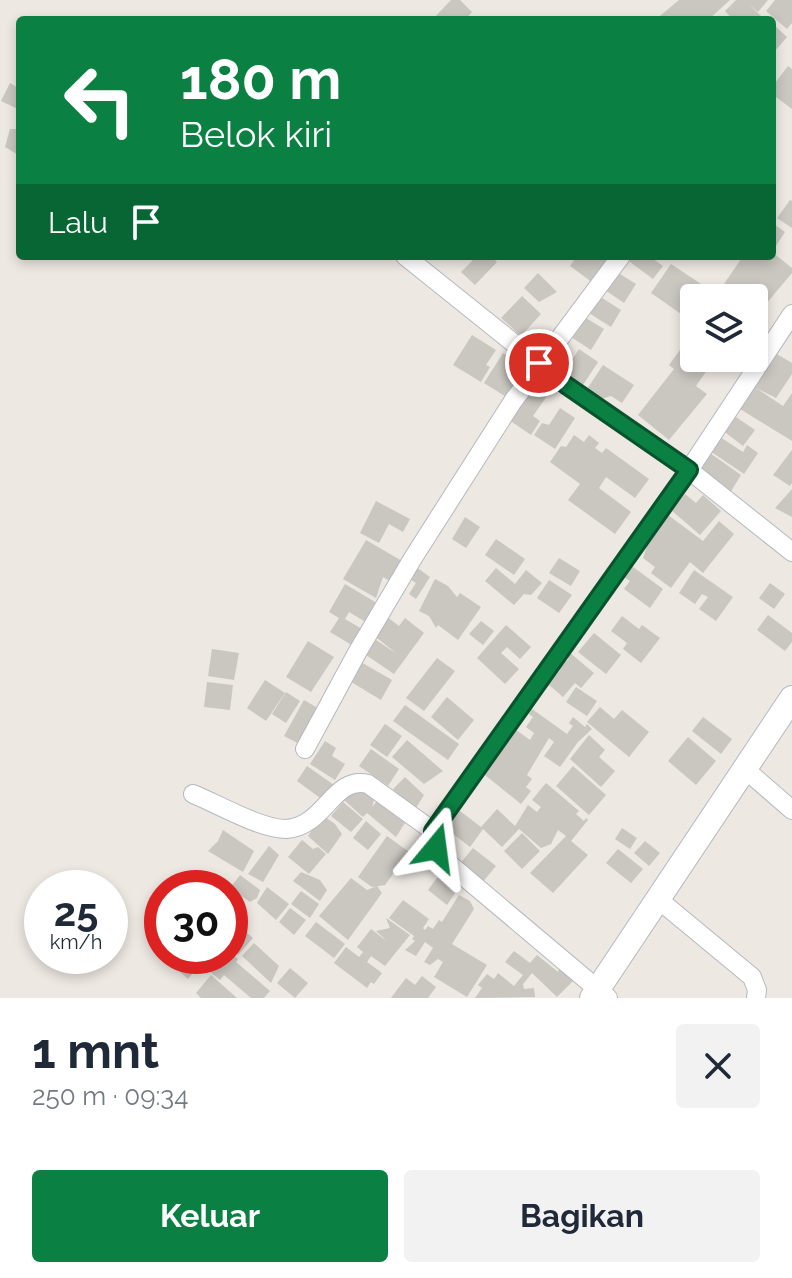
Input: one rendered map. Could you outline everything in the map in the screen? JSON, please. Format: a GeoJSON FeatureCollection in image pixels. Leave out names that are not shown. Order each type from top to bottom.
{"type":"FeatureCollection","features":[{"type":"Feature","properties":{"kind":"main road"},"geometry":{"type":"LineString","coordinates":[[600,995],[792,698]]}},
{"type":"Feature","properties":{"kind":"street"},"geometry":{"type":"LineString","coordinates":[[410,260],[566,385],[689,470],[792,552]]}},
{"type":"Feature","properties":{"kind":"street"},"geometry":{"type":"LineString","coordinates":[[305,749],[413,558],[539,363],[618,260]]}},
{"type":"Feature","properties":{"kind":"street"},"geometry":{"type":"LineString","coordinates":[[433,831],[689,470],[792,314]]}},
{"type":"Feature","properties":{"kind":"street"},"geometry":{"type":"LineString","coordinates":[[746,770],[792,810]]}},
{"type":"Feature","properties":{"kind":"street"},"geometry":{"type":"LineString","coordinates":[[193,794],[268,826],[287,829],[315,818],[348,783],[358,781],[368,784],[433,831],[436,848],[442,858],[600,995]]}},
{"type":"Feature","properties":{"kind":"street"},"geometry":{"type":"LineString","coordinates":[[659,900],[752,977],[757,990],[756,998]]}},
{"type":"Feature","properties":{"kind":"building"},"geometry":{"type":"Polygon","coordinates":[[[451,0],[460,0],[472,12],[468,16],[436,16],[451,0]]]}},
{"type":"Feature","properties":{"kind":"building"},"geometry":{"type":"Polygon","coordinates":[[[679,0],[730,0],[712,16],[660,16],[679,0]]]}},
{"type":"Feature","properties":{"kind":"building"},"geometry":{"type":"Polygon","coordinates":[[[736,0],[768,0],[758,12],[749,4],[761,16],[729,16],[725,11],[736,0]]]}},
{"type":"Feature","properties":{"kind":"building"},"geometry":{"type":"Polygon","coordinates":[[[775,0],[792,0],[792,23],[787,29],[776,16],[766,11],[775,0]]]}},
{"type":"Feature","properties":{"kind":"building"},"geometry":{"type":"Polygon","coordinates":[[[776,27],[787,37],[776,50],[776,27]]]}},
{"type":"Feature","properties":{"kind":"building"},"geometry":{"type":"Polygon","coordinates":[[[788,66],[792,69],[792,109],[776,97],[776,82],[788,66]]]}},
{"type":"Feature","properties":{"kind":"building"},"geometry":{"type":"Polygon","coordinates":[[[10,83],[16,87],[16,108],[1,101],[10,83]]]}},
{"type":"Feature","properties":{"kind":"building"},"geometry":{"type":"Polygon","coordinates":[[[10,129],[16,129],[16,154],[5,147],[10,129]]]}},
{"type":"Feature","properties":{"kind":"building"},"geometry":{"type":"Polygon","coordinates":[[[792,201],[792,228],[777,218],[792,201]]]}},
{"type":"Feature","properties":{"kind":"building"},"geometry":{"type":"Polygon","coordinates":[[[776,226],[785,232],[776,246],[776,226]]]}},
{"type":"Feature","properties":{"kind":"building"},"geometry":{"type":"Polygon","coordinates":[[[776,255],[792,268],[792,273],[768,301],[768,284],[724,284],[740,260],[776,260],[776,255]]]}},
{"type":"Feature","properties":{"kind":"building"},"geometry":{"type":"Polygon","coordinates":[[[574,260],[608,262],[593,283],[570,266],[574,260]]]}},
{"type":"Feature","properties":{"kind":"building"},"geometry":{"type":"Polygon","coordinates":[[[627,260],[655,260],[663,266],[653,279],[627,260]]]}},
{"type":"Feature","properties":{"kind":"building"},"geometry":{"type":"Polygon","coordinates":[[[472,261],[497,262],[475,285],[461,272],[472,261]]]}},
{"type":"Feature","properties":{"kind":"building"},"geometry":{"type":"Polygon","coordinates":[[[671,264],[701,284],[680,284],[680,313],[651,293],[671,264]]]}},
{"type":"Feature","properties":{"kind":"building"},"geometry":{"type":"Polygon","coordinates":[[[617,272],[636,284],[624,303],[605,290],[617,272]]]}},
{"type":"Feature","properties":{"kind":"building"},"geometry":{"type":"Polygon","coordinates":[[[538,273],[557,292],[539,302],[524,288],[538,273]]]}},
{"type":"Feature","properties":{"kind":"building"},"geometry":{"type":"Polygon","coordinates":[[[522,296],[541,314],[521,336],[501,318],[522,296]]]}},
{"type":"Feature","properties":{"kind":"building"},"geometry":{"type":"Polygon","coordinates":[[[599,296],[621,310],[611,327],[589,313],[599,296]]]}},
{"type":"Feature","properties":{"kind":"building"},"geometry":{"type":"Polygon","coordinates":[[[581,315],[604,329],[591,350],[568,335],[581,315]]]}},
{"type":"Feature","properties":{"kind":"building"},"geometry":{"type":"Polygon","coordinates":[[[472,335],[496,350],[486,365],[490,367],[481,382],[453,365],[472,335]]]}},
{"type":"Feature","properties":{"kind":"building"},"geometry":{"type":"Polygon","coordinates":[[[579,349],[598,362],[581,388],[562,375],[579,349]]]}},
{"type":"Feature","properties":{"kind":"building"},"geometry":{"type":"Polygon","coordinates":[[[680,350],[680,372],[706,372],[696,386],[707,394],[669,440],[638,415],[674,369],[669,365],[680,350]]]}},
{"type":"Feature","properties":{"kind":"building"},"geometry":{"type":"Polygon","coordinates":[[[503,353],[531,370],[513,401],[484,383],[503,353]]]}},
{"type":"Feature","properties":{"kind":"building"},"geometry":{"type":"Polygon","coordinates":[[[775,353],[792,363],[792,374],[776,398],[756,388],[783,406],[792,393],[792,441],[740,409],[763,372],[768,372],[768,364],[775,353]]]}},
{"type":"Feature","properties":{"kind":"building"},"geometry":{"type":"Polygon","coordinates":[[[603,365],[634,385],[622,403],[611,396],[601,399],[587,389],[603,365]]]}},
{"type":"Feature","properties":{"kind":"building"},"geometry":{"type":"Polygon","coordinates":[[[535,383],[549,393],[533,416],[540,421],[531,435],[509,420],[535,383]]]}},
{"type":"Feature","properties":{"kind":"building"},"geometry":{"type":"Polygon","coordinates":[[[560,408],[575,418],[555,449],[534,435],[542,423],[549,425],[560,408]]]}},
{"type":"Feature","properties":{"kind":"building"},"geometry":{"type":"Polygon","coordinates":[[[733,415],[755,430],[743,446],[722,430],[733,415]]]}},
{"type":"Feature","properties":{"kind":"building"},"geometry":{"type":"Polygon","coordinates":[[[574,435],[584,442],[589,435],[599,443],[595,448],[602,453],[606,448],[649,479],[635,498],[606,477],[599,488],[631,512],[615,534],[568,500],[580,484],[550,462],[561,446],[566,447],[574,435]]]}},
{"type":"Feature","properties":{"kind":"building"},"geometry":{"type":"Polygon","coordinates":[[[720,437],[743,452],[747,445],[758,453],[744,474],[710,451],[720,437]]]}},
{"type":"Feature","properties":{"kind":"building"},"geometry":{"type":"Polygon","coordinates":[[[792,450],[792,483],[790,486],[773,475],[792,450]]]}},
{"type":"Feature","properties":{"kind":"building"},"geometry":{"type":"Polygon","coordinates":[[[707,451],[741,475],[725,501],[695,469],[707,451]]]}},
{"type":"Feature","properties":{"kind":"building"},"geometry":{"type":"Polygon","coordinates":[[[792,489],[792,517],[775,508],[792,489]]]}},
{"type":"Feature","properties":{"kind":"building"},"geometry":{"type":"Polygon","coordinates":[[[685,494],[696,503],[703,495],[721,511],[700,535],[671,510],[685,494]]]}},
{"type":"Feature","properties":{"kind":"building"},"geometry":{"type":"Polygon","coordinates":[[[376,501],[410,519],[403,532],[389,524],[379,543],[360,533],[376,501]]]}},
{"type":"Feature","properties":{"kind":"building"},"geometry":{"type":"Polygon","coordinates":[[[668,515],[703,541],[719,521],[734,534],[703,573],[690,562],[671,588],[651,573],[655,567],[643,558],[648,543],[668,515]]]}},
{"type":"Feature","properties":{"kind":"building"},"geometry":{"type":"Polygon","coordinates":[[[465,517],[480,527],[466,548],[452,539],[465,517]]]}},
{"type":"Feature","properties":{"kind":"building"},"geometry":{"type":"Polygon","coordinates":[[[496,539],[525,559],[514,575],[485,555],[496,539]]]}},
{"type":"Feature","properties":{"kind":"building"},"geometry":{"type":"Polygon","coordinates":[[[366,540],[402,561],[391,582],[383,577],[376,598],[343,579],[366,540]]]}},
{"type":"Feature","properties":{"kind":"building"},"geometry":{"type":"Polygon","coordinates":[[[559,558],[580,571],[571,586],[549,573],[559,558]]]}},
{"type":"Feature","properties":{"kind":"building"},"geometry":{"type":"Polygon","coordinates":[[[412,564],[430,577],[416,599],[409,594],[416,583],[405,576],[412,564]]]}},
{"type":"Feature","properties":{"kind":"building"},"geometry":{"type":"Polygon","coordinates":[[[629,564],[663,589],[650,608],[624,589],[630,581],[621,575],[629,564]]]}},
{"type":"Feature","properties":{"kind":"building"},"geometry":{"type":"Polygon","coordinates":[[[496,568],[515,584],[526,570],[542,583],[531,595],[524,594],[514,605],[485,581],[496,568]]]}},
{"type":"Feature","properties":{"kind":"building"},"geometry":{"type":"Polygon","coordinates":[[[694,570],[733,597],[716,621],[699,609],[708,597],[702,594],[695,604],[679,593],[694,570]]]}},
{"type":"Feature","properties":{"kind":"building"},"geometry":{"type":"Polygon","coordinates":[[[435,579],[448,586],[457,597],[460,593],[481,607],[458,640],[438,625],[436,628],[429,616],[419,611],[435,579]]]}},
{"type":"Feature","properties":{"kind":"building"},"geometry":{"type":"Polygon","coordinates":[[[549,580],[572,595],[559,613],[537,598],[549,580]]]}},
{"type":"Feature","properties":{"kind":"building"},"geometry":{"type":"Polygon","coordinates":[[[770,583],[785,594],[774,609],[759,598],[770,583]]]}},
{"type":"Feature","properties":{"kind":"building"},"geometry":{"type":"Polygon","coordinates":[[[345,584],[380,605],[369,624],[349,612],[345,619],[364,630],[355,647],[330,632],[339,618],[329,612],[345,584]]]}},
{"type":"Feature","properties":{"kind":"building"},"geometry":{"type":"Polygon","coordinates":[[[768,615],[792,633],[792,642],[785,651],[757,630],[768,615]]]}},
{"type":"Feature","properties":{"kind":"building"},"geometry":{"type":"Polygon","coordinates":[[[386,616],[399,626],[405,618],[424,633],[394,674],[366,655],[376,640],[397,654],[372,634],[386,616]]]}},
{"type":"Feature","properties":{"kind":"building"},"geometry":{"type":"Polygon","coordinates":[[[622,616],[639,629],[642,625],[660,638],[641,663],[623,649],[627,643],[611,631],[622,616]]]}},
{"type":"Feature","properties":{"kind":"building"},"geometry":{"type":"Polygon","coordinates":[[[481,621],[494,631],[483,645],[469,634],[481,621]]]}},
{"type":"Feature","properties":{"kind":"building"},"geometry":{"type":"Polygon","coordinates":[[[506,625],[531,647],[520,659],[507,647],[501,653],[519,669],[505,684],[477,658],[506,625]]]}},
{"type":"Feature","properties":{"kind":"building"},"geometry":{"type":"Polygon","coordinates":[[[594,633],[621,655],[606,674],[578,652],[594,633]]]}},
{"type":"Feature","properties":{"kind":"building"},"geometry":{"type":"Polygon","coordinates":[[[308,641],[334,657],[311,692],[286,677],[308,641]]]}},
{"type":"Feature","properties":{"kind":"building"},"geometry":{"type":"Polygon","coordinates":[[[212,649],[239,653],[234,680],[208,676],[212,649]]]}},
{"type":"Feature","properties":{"kind":"building"},"geometry":{"type":"Polygon","coordinates":[[[569,652],[594,673],[581,688],[575,683],[563,697],[548,684],[560,670],[557,668],[569,659],[566,656],[569,652]]]}},
{"type":"Feature","properties":{"kind":"building"},"geometry":{"type":"Polygon","coordinates":[[[437,658],[455,671],[424,711],[406,698],[437,658]]]}},
{"type":"Feature","properties":{"kind":"building"},"geometry":{"type":"Polygon","coordinates":[[[359,661],[392,680],[381,700],[348,680],[359,661]]]}},
{"type":"Feature","properties":{"kind":"building"},"geometry":{"type":"Polygon","coordinates":[[[265,680],[285,693],[266,721],[247,708],[265,680]]]}},
{"type":"Feature","properties":{"kind":"building"},"geometry":{"type":"Polygon","coordinates":[[[207,682],[233,685],[230,710],[204,707],[207,682]]]}},
{"type":"Feature","properties":{"kind":"building"},"geometry":{"type":"Polygon","coordinates":[[[576,687],[597,701],[587,716],[566,702],[576,687]]]}},
{"type":"Feature","properties":{"kind":"building"},"geometry":{"type":"Polygon","coordinates":[[[286,692],[300,701],[286,723],[272,714],[286,692]]]}},
{"type":"Feature","properties":{"kind":"building"},"geometry":{"type":"Polygon","coordinates":[[[447,697],[474,720],[458,740],[431,717],[447,697]]]}},
{"type":"Feature","properties":{"kind":"building"},"geometry":{"type":"Polygon","coordinates":[[[304,700],[323,711],[303,746],[284,736],[304,700]]]}},
{"type":"Feature","properties":{"kind":"building"},"geometry":{"type":"Polygon","coordinates":[[[525,704],[567,734],[573,726],[569,723],[573,717],[592,729],[560,767],[544,756],[554,742],[549,738],[527,775],[532,779],[526,787],[531,791],[521,804],[480,771],[515,729],[530,740],[534,733],[526,727],[533,717],[522,709],[525,704]]]}},
{"type":"Feature","properties":{"kind":"building"},"geometry":{"type":"Polygon","coordinates":[[[405,705],[459,744],[448,760],[393,721],[405,705]]]}},
{"type":"Feature","properties":{"kind":"building"},"geometry":{"type":"Polygon","coordinates":[[[600,707],[614,719],[622,710],[649,732],[629,757],[587,722],[600,707]]]}},
{"type":"Feature","properties":{"kind":"building"},"geometry":{"type":"Polygon","coordinates":[[[703,717],[732,739],[721,754],[692,731],[703,717]]]}},
{"type":"Feature","properties":{"kind":"building"},"geometry":{"type":"Polygon","coordinates":[[[385,724],[402,736],[387,757],[370,745],[385,724]]]}},
{"type":"Feature","properties":{"kind":"building"},"geometry":{"type":"Polygon","coordinates":[[[589,735],[605,750],[599,757],[615,771],[601,787],[570,759],[589,735]]]}},
{"type":"Feature","properties":{"kind":"building"},"geometry":{"type":"Polygon","coordinates":[[[688,737],[716,761],[696,785],[668,761],[688,737]]]}},
{"type":"Feature","properties":{"kind":"building"},"geometry":{"type":"Polygon","coordinates":[[[407,740],[443,771],[424,784],[392,757],[407,740]]]}},
{"type":"Feature","properties":{"kind":"building"},"geometry":{"type":"Polygon","coordinates":[[[325,741],[336,748],[332,756],[345,764],[335,780],[310,764],[325,741]]]}},
{"type":"Feature","properties":{"kind":"building"},"geometry":{"type":"Polygon","coordinates":[[[371,749],[399,769],[388,786],[359,766],[371,749]]]}},
{"type":"Feature","properties":{"kind":"building"},"geometry":{"type":"Polygon","coordinates":[[[307,766],[334,785],[323,800],[297,781],[307,766]]]}},
{"type":"Feature","properties":{"kind":"building"},"geometry":{"type":"Polygon","coordinates":[[[573,766],[606,795],[589,815],[556,786],[573,766]]]}},
{"type":"Feature","properties":{"kind":"building"},"geometry":{"type":"Polygon","coordinates":[[[405,777],[424,795],[414,811],[393,789],[405,777]]]}},
{"type":"Feature","properties":{"kind":"building"},"geometry":{"type":"Polygon","coordinates":[[[546,783],[579,811],[576,814],[584,821],[586,818],[588,820],[571,841],[588,855],[553,893],[530,873],[566,836],[558,830],[551,844],[541,848],[519,829],[502,847],[483,829],[470,847],[443,826],[456,808],[481,827],[497,809],[515,826],[528,805],[537,812],[541,807],[532,800],[546,783]]]}},
{"type":"Feature","properties":{"kind":"building"},"geometry":{"type":"Polygon","coordinates":[[[357,785],[374,800],[372,807],[377,801],[405,823],[396,837],[367,813],[363,817],[344,800],[357,785]]]}},
{"type":"Feature","properties":{"kind":"building"},"geometry":{"type":"Polygon","coordinates":[[[343,802],[363,819],[351,832],[331,816],[343,802]]]}},
{"type":"Feature","properties":{"kind":"building"},"geometry":{"type":"Polygon","coordinates":[[[322,815],[335,824],[342,834],[328,854],[308,836],[322,815]]]}},
{"type":"Feature","properties":{"kind":"building"},"geometry":{"type":"Polygon","coordinates":[[[366,821],[381,834],[368,850],[353,838],[366,821]]]}},
{"type":"Feature","properties":{"kind":"building"},"geometry":{"type":"Polygon","coordinates":[[[622,828],[637,838],[630,849],[615,839],[622,828]]]}},
{"type":"Feature","properties":{"kind":"building"},"geometry":{"type":"Polygon","coordinates":[[[223,830],[254,851],[244,870],[208,851],[223,830]]]}},
{"type":"Feature","properties":{"kind":"building"},"geometry":{"type":"Polygon","coordinates":[[[522,833],[540,851],[522,869],[504,851],[522,833]]]}},
{"type":"Feature","properties":{"kind":"building"},"geometry":{"type":"Polygon","coordinates":[[[387,836],[409,852],[385,885],[372,887],[358,877],[387,836]]]}},
{"type":"Feature","properties":{"kind":"building"},"geometry":{"type":"Polygon","coordinates":[[[302,840],[326,854],[309,874],[288,857],[302,840]]]}},
{"type":"Feature","properties":{"kind":"building"},"geometry":{"type":"Polygon","coordinates":[[[645,841],[660,853],[649,866],[634,853],[645,841]]]}},
{"type":"Feature","properties":{"kind":"building"},"geometry":{"type":"Polygon","coordinates":[[[269,846],[279,855],[263,882],[248,874],[269,846]]]}},
{"type":"Feature","properties":{"kind":"building"},"geometry":{"type":"Polygon","coordinates":[[[473,848],[496,866],[481,884],[458,866],[473,848]]]}},
{"type":"Feature","properties":{"kind":"building"},"geometry":{"type":"Polygon","coordinates":[[[618,849],[643,869],[631,883],[606,863],[618,849]]]}},
{"type":"Feature","properties":{"kind":"building"},"geometry":{"type":"Polygon","coordinates":[[[301,872],[320,880],[327,890],[320,901],[293,881],[301,872]]]}},
{"type":"Feature","properties":{"kind":"building"},"geometry":{"type":"Polygon","coordinates":[[[439,875],[458,889],[447,905],[428,890],[439,875]]]}},
{"type":"Feature","properties":{"kind":"building"},"geometry":{"type":"Polygon","coordinates":[[[351,878],[367,890],[377,886],[382,893],[348,940],[319,916],[351,878]]]}},
{"type":"Feature","properties":{"kind":"building"},"geometry":{"type":"Polygon","coordinates":[[[248,881],[260,890],[257,898],[250,902],[248,881]]]}},
{"type":"Feature","properties":{"kind":"building"},"geometry":{"type":"Polygon","coordinates":[[[267,887],[289,904],[276,920],[257,903],[267,887]]]}},
{"type":"Feature","properties":{"kind":"building"},"geometry":{"type":"Polygon","coordinates":[[[301,891],[319,904],[310,918],[291,904],[301,891]]]}},
{"type":"Feature","properties":{"kind":"building"},"geometry":{"type":"Polygon","coordinates":[[[459,895],[470,901],[474,909],[452,944],[487,965],[467,997],[434,977],[443,962],[438,959],[430,965],[424,962],[433,948],[425,942],[416,956],[405,950],[415,941],[412,939],[414,936],[389,918],[403,900],[429,919],[423,928],[425,930],[428,926],[433,929],[439,920],[442,922],[459,895]]]}},
{"type":"Feature","properties":{"kind":"building"},"geometry":{"type":"Polygon","coordinates":[[[290,908],[306,920],[294,935],[279,922],[290,908]]]}},
{"type":"Feature","properties":{"kind":"building"},"geometry":{"type":"Polygon","coordinates":[[[386,918],[410,935],[385,966],[371,956],[367,962],[382,973],[367,988],[334,963],[346,947],[359,957],[363,952],[357,947],[371,929],[388,942],[376,931],[390,928],[386,918]]]}},
{"type":"Feature","properties":{"kind":"building"},"geometry":{"type":"Polygon","coordinates":[[[316,922],[345,944],[334,958],[305,936],[316,922]]]}},
{"type":"Feature","properties":{"kind":"building"},"geometry":{"type":"Polygon","coordinates":[[[254,943],[279,966],[271,983],[248,962],[248,950],[254,943]]]}},
{"type":"Feature","properties":{"kind":"building"},"geometry":{"type":"Polygon","coordinates":[[[514,951],[530,963],[537,955],[574,980],[557,997],[532,973],[523,984],[524,989],[534,988],[535,997],[475,998],[482,988],[478,985],[487,974],[494,979],[498,973],[514,986],[523,975],[505,962],[514,951]]]}},
{"type":"Feature","properties":{"kind":"building"},"geometry":{"type":"Polygon","coordinates":[[[290,968],[308,983],[295,998],[277,983],[290,968]]]}},
{"type":"Feature","properties":{"kind":"building"},"geometry":{"type":"Polygon","coordinates":[[[248,972],[270,991],[264,998],[251,998],[224,975],[220,980],[213,974],[248,972]]]}},
{"type":"Feature","properties":{"kind":"building"},"geometry":{"type":"Polygon","coordinates":[[[211,975],[237,998],[201,998],[196,993],[211,975]]]}},
{"type":"Feature","properties":{"kind":"building"},"geometry":{"type":"Polygon","coordinates":[[[422,976],[436,987],[428,998],[391,998],[406,978],[415,985],[422,976]]]}},
{"type":"Feature","properties":{"kind":"route"},"geometry":{"type":"LineString","coordinates":[[436,848],[433,831],[689,470],[539,363]]}}]}
